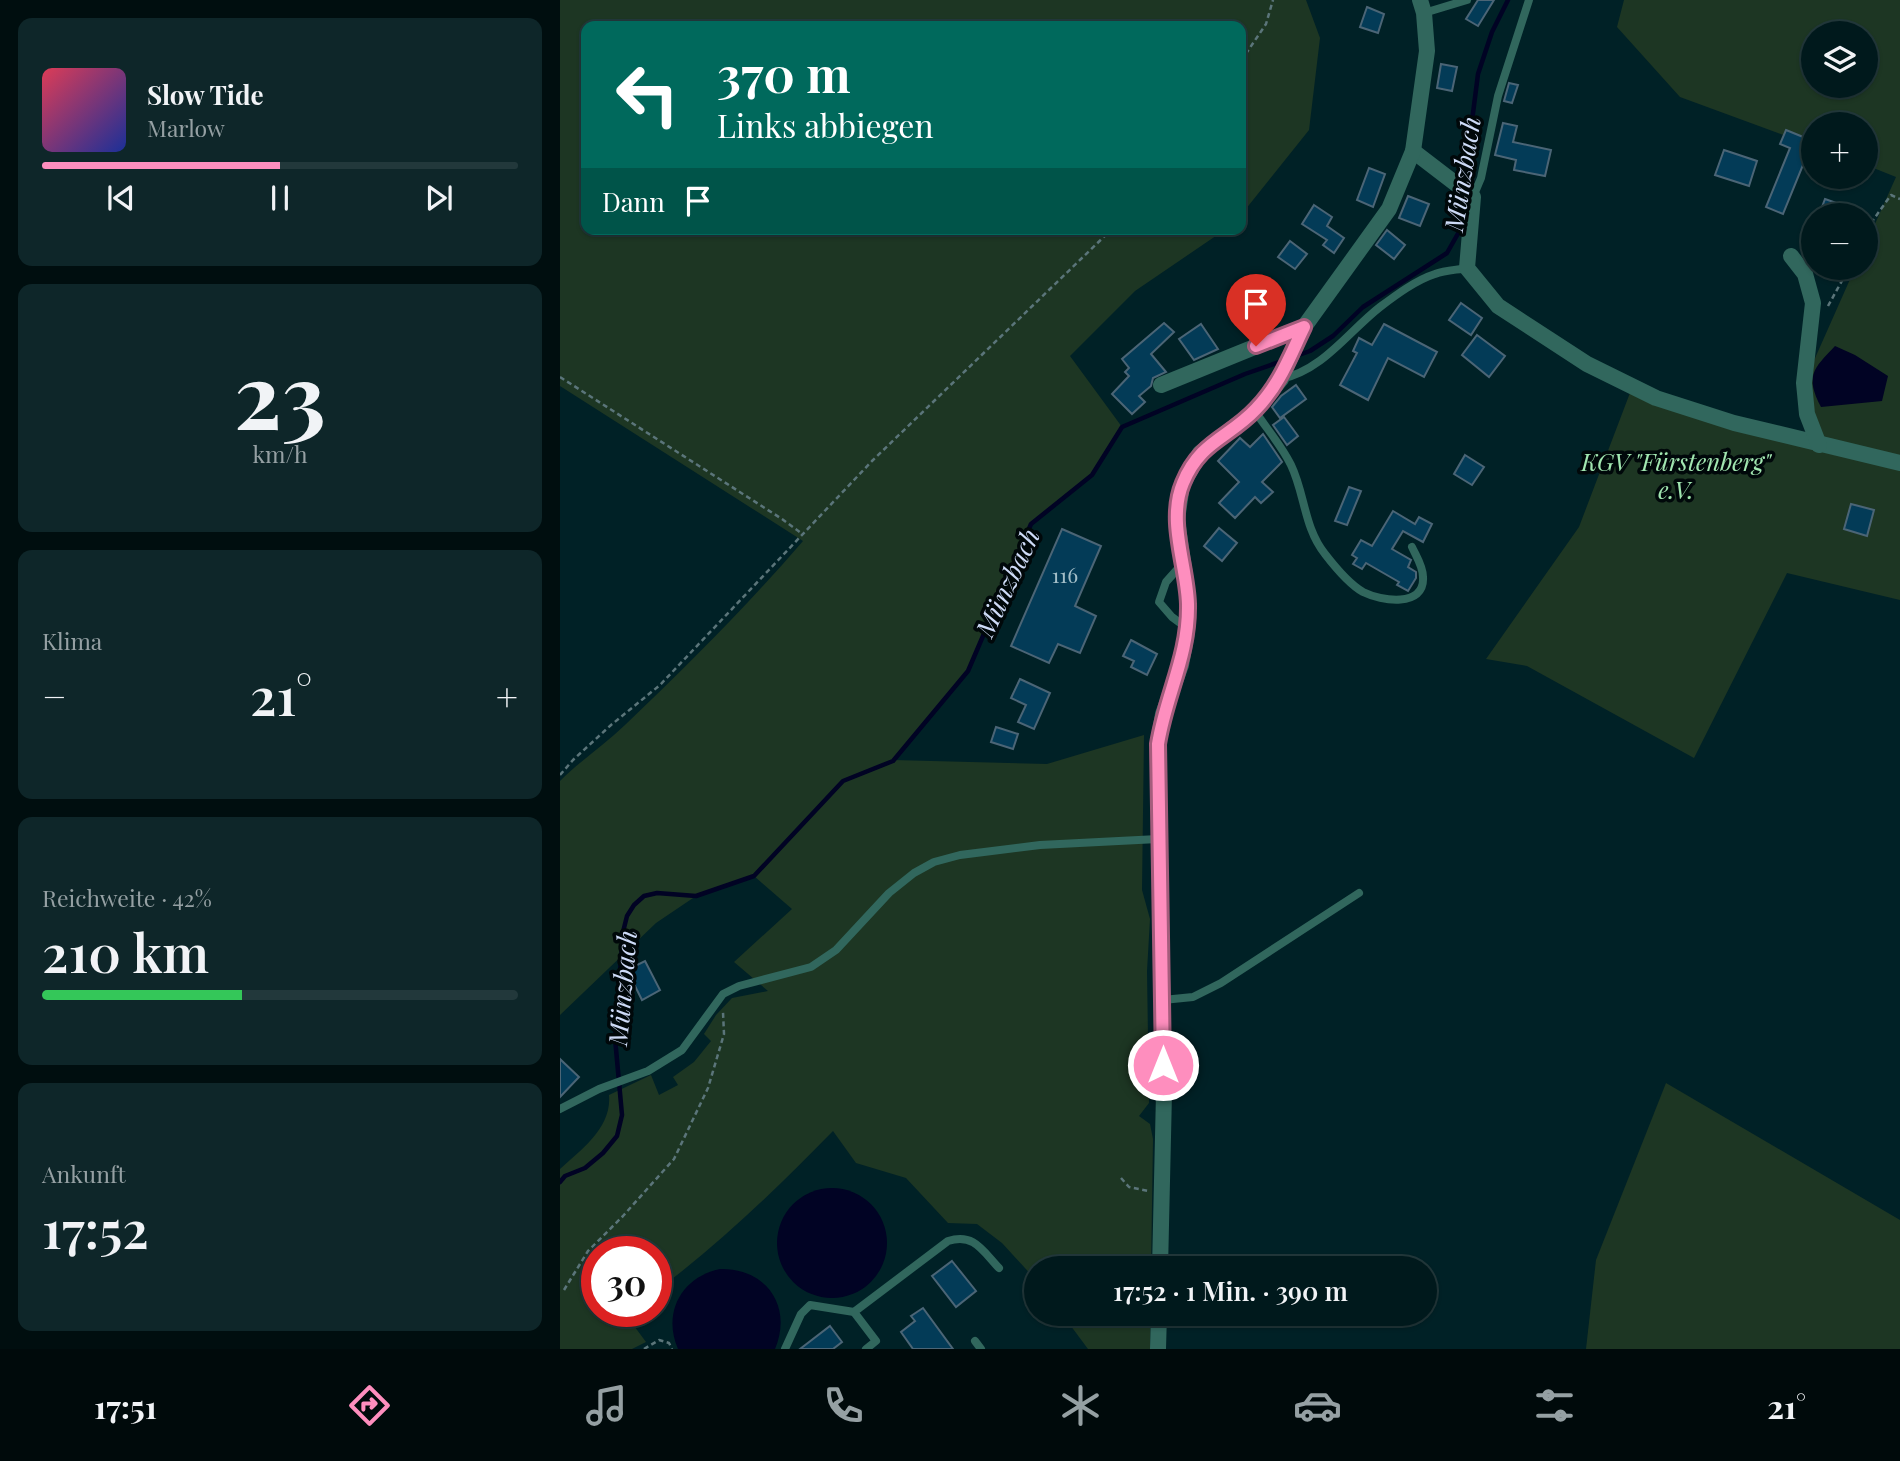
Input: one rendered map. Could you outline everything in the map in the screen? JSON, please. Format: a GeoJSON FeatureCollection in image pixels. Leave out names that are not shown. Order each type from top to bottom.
{"type":"FeatureCollection","features":[{"type":"Feature","properties":{"kind":"street"},"geometry":{"type":"LineString","coordinates":[[1160,1256],[1163,1000],[1158,744],[1163,714],[1181,665],[1187,628],[1188,603],[1177,520],[1182,485],[1200,453],[1255,411],[1283,375],[1304,327],[1389,209],[1413,151],[1427,51],[1422,6]]}},
{"type":"Feature","properties":{"kind":"street"},"geometry":{"type":"LineString","coordinates":[[1413,151],[1469,195],[1467,268],[1498,306],[1587,364],[1656,398],[1734,423],[1900,463]]}},
{"type":"Feature","properties":{"kind":"street"},"geometry":{"type":"LineString","coordinates":[[1791,256],[1805,274],[1813,303],[1804,383],[1807,414],[1819,445]]}},
{"type":"Feature","properties":{"kind":"street"},"geometry":{"type":"LineString","coordinates":[[1161,386],[1304,327]]}},
{"type":"Feature","properties":{"kind":"street"},"geometry":{"type":"LineString","coordinates":[[1158,1349],[1159,1326]]}},
{"type":"Feature","properties":{"kind":"lane"},"geometry":{"type":"LineString","coordinates":[[1422,6],[1467,0]]}},
{"type":"Feature","properties":{"kind":"lane"},"geometry":{"type":"LineString","coordinates":[[1469,195],[1481,178],[1497,96],[1529,0]]}},
{"type":"Feature","properties":{"kind":"lane"},"geometry":{"type":"LineString","coordinates":[[1283,375],[1298,376],[1333,351],[1379,308],[1408,288],[1434,274],[1467,268]]}},
{"type":"Feature","properties":{"kind":"lane"},"geometry":{"type":"LineString","coordinates":[[1255,411],[1290,463],[1313,537],[1325,554],[1360,590],[1383,598],[1408,599],[1415,596],[1420,591],[1423,576],[1412,547]]}},
{"type":"Feature","properties":{"kind":"lane"},"geometry":{"type":"LineString","coordinates":[[1183,563],[1166,582],[1159,602],[1172,617],[1187,628]]}},
{"type":"Feature","properties":{"kind":"lane"},"geometry":{"type":"LineString","coordinates":[[560,1109],[664,1063],[682,1050],[723,994],[739,986],[811,967],[836,950],[888,893],[934,862],[960,855],[1040,845],[1158,839]]}},
{"type":"Feature","properties":{"kind":"lane"},"geometry":{"type":"LineString","coordinates":[[1163,1000],[1192,997],[1221,983],[1359,893]]}},
{"type":"Feature","properties":{"kind":"lane"},"geometry":{"type":"LineString","coordinates":[[855,1312],[948,1241],[961,1237],[976,1242],[999,1268]]}},
{"type":"Feature","properties":{"kind":"lane"},"geometry":{"type":"LineString","coordinates":[[785,1349],[801,1314],[810,1305],[855,1312],[876,1341],[866,1349]]}},
{"type":"Feature","properties":{"kind":"lane"},"geometry":{"type":"LineString","coordinates":[[975,1341],[981,1349]]}},
{"type":"Feature","properties":{"kind":"path"},"geometry":{"type":"LineString","coordinates":[[1246,54],[1266,24],[1273,0]]}},
{"type":"Feature","properties":{"kind":"path"},"geometry":{"type":"LineString","coordinates":[[1878,213],[1891,195],[1900,199]]}},
{"type":"Feature","properties":{"kind":"path"},"geometry":{"type":"LineString","coordinates":[[560,775],[611,725],[660,685],[872,461],[1106,235]]}},
{"type":"Feature","properties":{"kind":"path"},"geometry":{"type":"LineString","coordinates":[[560,377],[782,519],[801,534]]}},
{"type":"Feature","properties":{"kind":"path"},"geometry":{"type":"LineString","coordinates":[[564,1290],[588,1251],[624,1216],[674,1159],[708,1088],[724,1034],[723,994]]}},
{"type":"Feature","properties":{"kind":"path"},"geometry":{"type":"LineString","coordinates":[[1121,1178],[1129,1187],[1161,1192]]}},
{"type":"Feature","properties":{"kind":"path"},"geometry":{"type":"LineString","coordinates":[[644,1349],[659,1340],[669,1343],[673,1349]]}},
{"type":"Feature","properties":{"kind":"green space"},"geometry":{"type":"Polygon","coordinates":[[[560,0],[1306,0],[1320,38],[1309,130],[1246,209],[1246,21],[581,21],[581,235],[1217,235],[1135,291],[1070,356],[1122,427],[1092,475],[1031,524],[968,671],[893,760],[1047,764],[1144,735],[1142,890],[1150,919],[1147,971],[1149,1103],[1139,1116],[1150,1124],[1153,1139],[1151,1256],[1024,1256],[1024,1267],[1002,1243],[977,1224],[948,1223],[906,1178],[856,1163],[833,1131],[748,1215],[672,1278],[672,1236],[581,1236],[581,1327],[635,1327],[646,1342],[632,1349],[560,1349],[560,1169],[601,1127],[609,1107],[609,1095],[651,1075],[659,1095],[678,1085],[673,1077],[694,1062],[711,1041],[704,1034],[716,1015],[732,998],[768,991],[734,962],[792,909],[754,876],[696,896],[656,923],[560,1015],[560,781],[671,681],[803,541],[560,386],[560,0]]]}},
{"type":"Feature","properties":{"kind":"green space","name":"KGV \"Fürstenberg\" e.V."},"geometry":{"type":"Polygon","coordinates":[[[1624,0],[1900,0],[1900,600],[1787,573],[1694,758],[1527,666],[1486,659],[1579,527],[1633,385],[1811,440],[1804,383],[1850,280],[1878,280],[1878,217],[1896,177],[1878,170],[1878,112],[1801,112],[1801,142],[1680,97],[1617,27],[1624,0]]]}},
{"type":"Feature","properties":{"kind":"green space"},"geometry":{"type":"Polygon","coordinates":[[[1666,1083],[1900,1220],[1900,1349],[1586,1349],[1596,1260],[1666,1083]]]}},
{"type":"Feature","properties":{"kind":"green space"},"geometry":{"type":"Polygon","coordinates":[[[1071,1326],[1151,1326],[1150,1349],[1088,1349],[1071,1326]]]}},
{"type":"Feature","properties":{"kind":"water"},"geometry":{"type":"Polygon","coordinates":[[[1835,346],[1888,376],[1882,401],[1821,407],[1813,388],[1814,374],[1821,361],[1835,346]]]}},
{"type":"Feature","properties":{"kind":"water"},"geometry":{"type":"Polygon","coordinates":[[[832,1188],[853,1193],[871,1204],[882,1222],[887,1243],[882,1264],[871,1282],[853,1293],[832,1298],[811,1293],[793,1282],[782,1264],[777,1243],[782,1222],[793,1204],[811,1193],[832,1188]]]}},
{"type":"Feature","properties":{"kind":"water"},"geometry":{"type":"Polygon","coordinates":[[[720,1269],[736,1270],[751,1275],[772,1293],[780,1318],[780,1333],[775,1349],[678,1349],[672,1322],[674,1310],[686,1288],[707,1273],[720,1269]]]}},
{"type":"Feature","properties":{"kind":"building"},"geometry":{"type":"Polygon","coordinates":[[[1478,0],[1494,0],[1478,26],[1466,19],[1478,0]]]}},
{"type":"Feature","properties":{"kind":"building"},"geometry":{"type":"Polygon","coordinates":[[[1367,7],[1384,14],[1378,33],[1360,27],[1367,7]]]}},
{"type":"Feature","properties":{"kind":"building"},"geometry":{"type":"Polygon","coordinates":[[[1441,64],[1457,67],[1452,91],[1437,88],[1441,64]]]}},
{"type":"Feature","properties":{"kind":"building"},"geometry":{"type":"Polygon","coordinates":[[[1509,83],[1518,85],[1512,103],[1504,101],[1509,83]]]}},
{"type":"Feature","properties":{"kind":"building"},"geometry":{"type":"Polygon","coordinates":[[[1503,123],[1517,126],[1513,142],[1551,150],[1545,176],[1514,170],[1516,160],[1495,155],[1503,123]]]}},
{"type":"Feature","properties":{"kind":"building"},"geometry":{"type":"Polygon","coordinates":[[[1786,130],[1801,136],[1801,170],[1783,214],[1766,207],[1790,148],[1780,144],[1786,130]]]}},
{"type":"Feature","properties":{"kind":"building"},"geometry":{"type":"Polygon","coordinates":[[[1724,150],[1757,161],[1749,186],[1715,175],[1724,150]]]}},
{"type":"Feature","properties":{"kind":"building"},"geometry":{"type":"Polygon","coordinates":[[[1369,168],[1385,174],[1373,207],[1357,200],[1369,168]]]}},
{"type":"Feature","properties":{"kind":"building"},"geometry":{"type":"Polygon","coordinates":[[[1408,196],[1429,204],[1420,226],[1399,218],[1408,196]]]}},
{"type":"Feature","properties":{"kind":"building"},"geometry":{"type":"Polygon","coordinates":[[[1314,205],[1332,217],[1327,226],[1344,238],[1334,253],[1323,245],[1327,240],[1302,224],[1314,205]]]}},
{"type":"Feature","properties":{"kind":"building"},"geometry":{"type":"Polygon","coordinates":[[[1387,230],[1405,245],[1394,259],[1376,245],[1387,230]]]}},
{"type":"Feature","properties":{"kind":"building"},"geometry":{"type":"Polygon","coordinates":[[[1290,241],[1307,254],[1295,269],[1278,257],[1290,241]]]}},
{"type":"Feature","properties":{"kind":"building"},"geometry":{"type":"Polygon","coordinates":[[[1261,282],[1280,294],[1269,311],[1250,299],[1261,282]]]}},
{"type":"Feature","properties":{"kind":"building"},"geometry":{"type":"Polygon","coordinates":[[[1461,303],[1482,318],[1471,335],[1449,320],[1461,303]]]}},
{"type":"Feature","properties":{"kind":"building"},"geometry":{"type":"Polygon","coordinates":[[[1164,323],[1174,332],[1151,354],[1166,372],[1153,378],[1151,386],[1139,396],[1145,402],[1132,414],[1112,394],[1129,376],[1125,372],[1129,368],[1122,359],[1164,323]]]}},
{"type":"Feature","properties":{"kind":"building"},"geometry":{"type":"Polygon","coordinates":[[[1201,324],[1218,349],[1194,360],[1179,339],[1201,324]]]}},
{"type":"Feature","properties":{"kind":"building"},"geometry":{"type":"Polygon","coordinates":[[[1384,324],[1437,352],[1424,377],[1388,358],[1368,400],[1340,385],[1357,353],[1353,351],[1359,338],[1372,345],[1384,324]]]}},
{"type":"Feature","properties":{"kind":"building"},"geometry":{"type":"Polygon","coordinates":[[[1477,335],[1505,356],[1489,377],[1462,355],[1477,335]]]}},
{"type":"Feature","properties":{"kind":"building"},"geometry":{"type":"Polygon","coordinates":[[[1296,385],[1306,399],[1280,418],[1272,407],[1296,385]]]}},
{"type":"Feature","properties":{"kind":"building"},"geometry":{"type":"Polygon","coordinates":[[[1284,417],[1298,436],[1287,445],[1273,425],[1284,417]]]}},
{"type":"Feature","properties":{"kind":"building"},"geometry":{"type":"Polygon","coordinates":[[[1263,434],[1282,462],[1262,482],[1273,492],[1261,503],[1255,497],[1235,518],[1219,503],[1239,482],[1218,461],[1240,438],[1250,447],[1263,434]]]}},
{"type":"Feature","properties":{"kind":"building"},"geometry":{"type":"Polygon","coordinates":[[[1465,455],[1484,467],[1472,485],[1454,474],[1465,455]]]}},
{"type":"Feature","properties":{"kind":"building"},"geometry":{"type":"Polygon","coordinates":[[[1349,487],[1361,491],[1347,525],[1335,521],[1349,487]]]}},
{"type":"Feature","properties":{"kind":"building"},"geometry":{"type":"Polygon","coordinates":[[[1851,504],[1874,510],[1867,536],[1844,529],[1851,504]]]}},
{"type":"Feature","properties":{"kind":"building"},"geometry":{"type":"Polygon","coordinates":[[[1393,511],[1415,524],[1419,517],[1432,524],[1423,542],[1403,531],[1392,549],[1411,560],[1408,567],[1416,572],[1416,578],[1408,591],[1397,585],[1399,582],[1366,563],[1362,569],[1353,564],[1357,558],[1352,555],[1361,540],[1372,546],[1393,511]]]}},
{"type":"Feature","properties":{"kind":"building"},"geometry":{"type":"Polygon","coordinates":[[[1219,528],[1237,543],[1222,561],[1204,546],[1219,528]]]}},
{"type":"Feature","properties":{"kind":"building"},"geometry":{"type":"Polygon","coordinates":[[[1062,529],[1101,546],[1075,606],[1096,616],[1080,653],[1058,644],[1049,663],[1011,646],[1062,529]]]}},
{"type":"Feature","properties":{"kind":"building"},"geometry":{"type":"Polygon","coordinates":[[[1131,640],[1157,654],[1147,675],[1131,667],[1134,661],[1123,656],[1131,640]]]}},
{"type":"Feature","properties":{"kind":"building"},"geometry":{"type":"Polygon","coordinates":[[[1020,679],[1050,693],[1034,729],[1018,722],[1026,705],[1011,698],[1020,679]]]}},
{"type":"Feature","properties":{"kind":"building"},"geometry":{"type":"Polygon","coordinates":[[[996,727],[1018,734],[1013,749],[991,742],[996,727]]]}},
{"type":"Feature","properties":{"kind":"building"},"geometry":{"type":"Polygon","coordinates":[[[645,961],[660,990],[642,1000],[627,970],[645,961]]]}},
{"type":"Feature","properties":{"kind":"building"},"geometry":{"type":"Polygon","coordinates":[[[560,1059],[579,1077],[560,1097],[560,1059]]]}},
{"type":"Feature","properties":{"kind":"building"},"geometry":{"type":"Polygon","coordinates":[[[952,1261],[976,1291],[956,1307],[932,1276],[952,1261]]]}},
{"type":"Feature","properties":{"kind":"building"},"geometry":{"type":"Polygon","coordinates":[[[923,1308],[953,1349],[913,1349],[901,1332],[915,1321],[911,1316],[923,1308]]]}},
{"type":"Feature","properties":{"kind":"building"},"geometry":{"type":"Polygon","coordinates":[[[830,1326],[842,1342],[833,1349],[800,1349],[830,1326]]]}},
{"type":"Feature","properties":{"kind":"waterway","name":"Münzbach"},"geometry":{"type":"LineString","coordinates":[[1464,184],[1478,74],[1492,32],[1508,0]]}},
{"type":"Feature","properties":{"kind":"waterway","name":"Münzbach"},"geometry":{"type":"LineString","coordinates":[[1296,356],[1310,351],[1333,336],[1363,307],[1447,253],[1460,230],[1463,193]]}},
{"type":"Feature","properties":{"kind":"waterway","name":"Münzbach"},"geometry":{"type":"LineString","coordinates":[[560,1182],[565,1176],[585,1168],[603,1153],[617,1136],[622,1115],[615,1038],[623,932],[627,916],[634,905],[644,896],[657,893],[696,896],[754,876],[843,781],[893,761],[968,671],[1031,524],[1092,475],[1122,427],[1245,374],[1285,360]]}},
{"type":"Feature","properties":{"kind":"route"},"geometry":{"type":"LineString","coordinates":[[1163,1065],[1158,744],[1163,714],[1181,665],[1187,632],[1188,603],[1177,520],[1182,485],[1200,453],[1255,411],[1281,379],[1304,327],[1256,346]]}}]}
